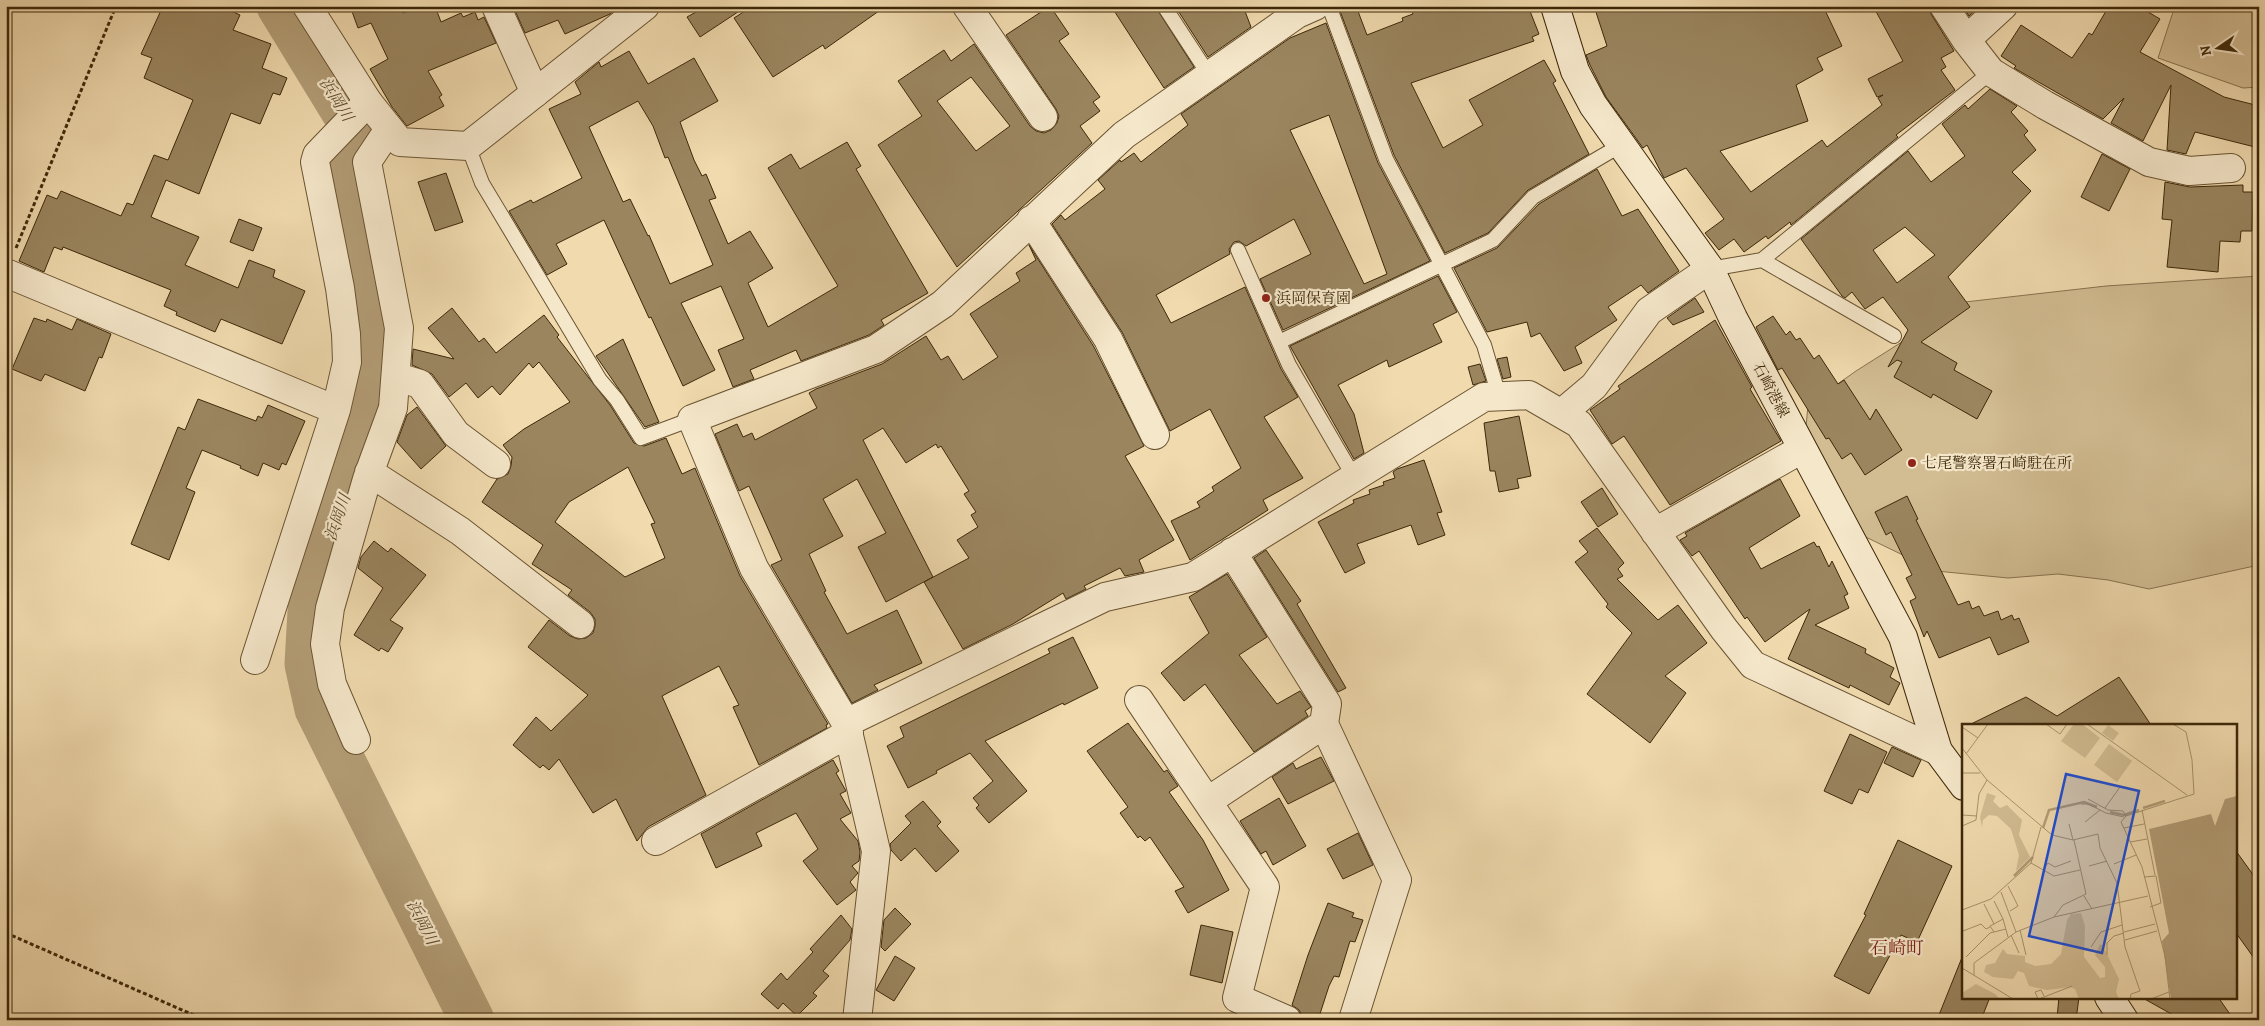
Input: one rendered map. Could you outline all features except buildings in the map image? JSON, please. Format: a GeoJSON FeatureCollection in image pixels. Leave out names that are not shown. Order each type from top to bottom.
{"type":"FeatureCollection","features":[{"type":"Feature","properties":{"kind":"street"},"geometry":{"type":"LineString","coordinates":[[307,6],[368,102],[400,142],[468,146],[646,6]]}},
{"type":"Feature","properties":{"kind":"street"},"geometry":{"type":"LineString","coordinates":[[496,6],[535,94]]}},
{"type":"Feature","properties":{"kind":"street"},"geometry":{"type":"LineString","coordinates":[[967,6],[1043,117]]}},
{"type":"Feature","properties":{"kind":"street"},"geometry":{"type":"LineString","coordinates":[[857,1020],[876,851],[847,728],[754,568],[692,418],[876,350],[943,304],[1124,135],[1297,14],[1314,6]]}},
{"type":"Feature","properties":{"kind":"street","name":"石崎港線"},"geometry":{"type":"LineString","coordinates":[[1555,6],[1576,71],[1593,105],[1710,269],[1733,318],[1903,637],[1938,752],[1962,783]]}},
{"type":"Feature","properties":{"kind":"street"},"geometry":{"type":"LineString","coordinates":[[1944,6],[1966,40],[1991,72],[2045,105],[2150,162],[2189,171],[2231,168]]}},
{"type":"Feature","properties":{"kind":"street"},"geometry":{"type":"LineString","coordinates":[[1966,40],[2003,6]]}},
{"type":"Feature","properties":{"kind":"street"},"geometry":{"type":"LineString","coordinates":[[255,660],[336,410],[347,362],[346,334],[315,162],[317,155],[368,102]]}},
{"type":"Feature","properties":{"kind":"street"},"geometry":{"type":"LineString","coordinates":[[356,740],[332,684],[325,644],[330,608],[370,472],[392,408],[396,377],[399,328],[367,162],[390,129]]}},
{"type":"Feature","properties":{"kind":"street"},"geometry":{"type":"LineString","coordinates":[[1031,220],[1108,339],[1155,435]]}},
{"type":"Feature","properties":{"kind":"street"},"geometry":{"type":"LineString","coordinates":[[1562,414],[1594,386],[1649,311],[1710,269]]}},
{"type":"Feature","properties":{"kind":"street"},"geometry":{"type":"LineString","coordinates":[[6,273],[336,410]]}},
{"type":"Feature","properties":{"kind":"street"},"geometry":{"type":"LineString","coordinates":[[396,377],[420,384],[456,434],[496,464]]}},
{"type":"Feature","properties":{"kind":"street"},"geometry":{"type":"LineString","coordinates":[[656,841],[847,728],[1105,598],[1192,577],[1484,397],[1529,395],[1579,424],[1724,629],[1753,665],[1938,752]]}},
{"type":"Feature","properties":{"kind":"street"},"geometry":{"type":"LineString","coordinates":[[1655,532],[1802,448]]}},
{"type":"Feature","properties":{"kind":"street"},"geometry":{"type":"LineString","coordinates":[[370,472],[460,531],[580,624]]}},
{"type":"Feature","properties":{"kind":"street"},"geometry":{"type":"LineString","coordinates":[[1232,552],[1327,704],[1324,724],[1396,880],[1353,1020]]}},
{"type":"Feature","properties":{"kind":"street"},"geometry":{"type":"LineString","coordinates":[[1139,700],[1265,887],[1237,998],[1287,1020]]}},
{"type":"Feature","properties":{"kind":"street"},"geometry":{"type":"LineString","coordinates":[[1208,801],[1324,724]]}},
{"type":"Feature","properties":{"kind":"street"},"geometry":{"type":"LineString","coordinates":[[2110,998],[2124,1020]]}},
{"type":"Feature","properties":{"kind":"lane"},"geometry":{"type":"LineString","coordinates":[[1164,6],[1208,75]]}},
{"type":"Feature","properties":{"kind":"lane"},"geometry":{"type":"LineString","coordinates":[[1329,6],[1386,159],[1484,345],[1499,396]]}},
{"type":"Feature","properties":{"kind":"lane"},"geometry":{"type":"LineString","coordinates":[[1710,269],[1762,260],[1991,72]]}},
{"type":"Feature","properties":{"kind":"lane"},"geometry":{"type":"LineString","coordinates":[[1279,342],[1493,240],[1533,197],[1621,145]]}},
{"type":"Feature","properties":{"kind":"lane"},"geometry":{"type":"LineString","coordinates":[[468,146],[482,182],[600,380],[617,400],[641,438],[692,418]]}},
{"type":"Feature","properties":{"kind":"lane"},"geometry":{"type":"LineString","coordinates":[[1238,250],[1289,365],[1354,477]]}},
{"type":"Feature","properties":{"kind":"lane"},"geometry":{"type":"LineString","coordinates":[[1762,260],[1894,336]]}},
{"type":"Feature","properties":{"kind":"path"},"geometry":{"type":"LineString","coordinates":[[6,273],[116,6]]}},
{"type":"Feature","properties":{"kind":"path"},"geometry":{"type":"LineString","coordinates":[[6,933],[205,1020]]}},
{"type":"Feature","properties":{"kind":"shaded area"},"geometry":{"type":"Polygon","coordinates":[[[2177,6],[2259,6],[2259,87],[2243,88],[2158,58],[2174,9],[2177,6]]]}},
{"type":"Feature","properties":{"kind":"shaded area"},"geometry":{"type":"Polygon","coordinates":[[[2259,276],[2259,565],[2149,589],[2108,580],[2058,574],[2008,578],[1936,571],[1847,528],[1802,469],[1808,405],[1856,371],[1965,302],[2106,286],[2259,276]]]}},
{"type":"Feature","properties":{"kind":"waterway","name":"浜岡川"},"geometry":{"type":"LineString","coordinates":[[279,6],[342,109],[360,134],[346,163],[373,316],[372,365],[348,483],[311,594],[307,664],[317,709],[472,1020]]}},
{"type":"Feature","properties":{"kind":"place","name":"浜岡保育園"},"geometry":{"type":"Point","coordinates":[1266,298]}},
{"type":"Feature","properties":{"kind":"place","name":"七尾警察署石崎駐在所"},"geometry":{"type":"Point","coordinates":[1912,463]}},
{"type":"Feature","properties":{"kind":"district","name":"石崎町"},"geometry":{"type":"Point","coordinates":[1897,948]}}]}
